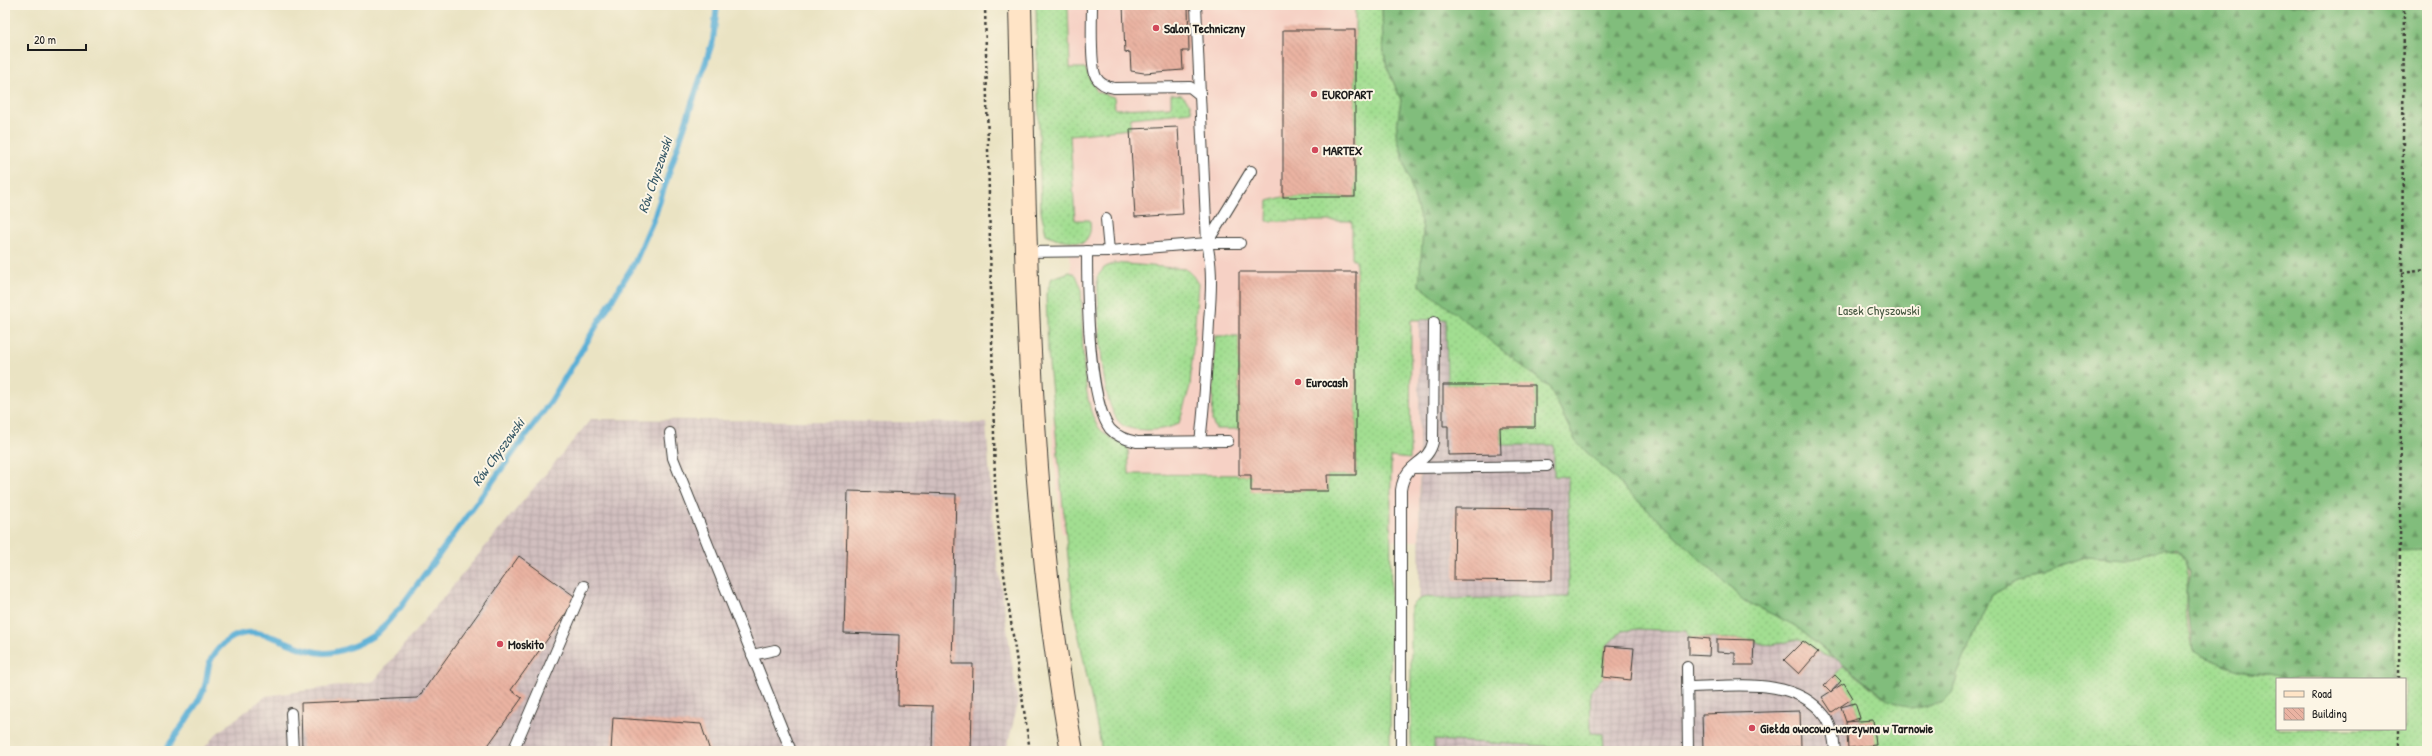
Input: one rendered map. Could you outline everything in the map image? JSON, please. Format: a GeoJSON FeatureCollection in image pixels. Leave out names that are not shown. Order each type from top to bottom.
{"type":"FeatureCollection","features":[{"type":"Feature","properties":{"kind":"main road"},"geometry":{"type":"LineString","coordinates":[[1020,5],[1026,252],[1034,431],[1046,572],[1056,655],[1072,751]]}},
{"type":"Feature","properties":{"kind":"lane"},"geometry":{"type":"LineString","coordinates":[[1092,5],[1094,68],[1099,80],[1105,86],[1114,88],[1190,87],[1200,95]]}},
{"type":"Feature","properties":{"kind":"lane"},"geometry":{"type":"LineString","coordinates":[[1196,5],[1207,243],[1211,262],[1206,394],[1200,442]]}},
{"type":"Feature","properties":{"kind":"lane"},"geometry":{"type":"LineString","coordinates":[[1207,243],[1251,171]]}},
{"type":"Feature","properties":{"kind":"lane"},"geometry":{"type":"LineString","coordinates":[[1106,219],[1110,251]]}},
{"type":"Feature","properties":{"kind":"lane"},"geometry":{"type":"LineString","coordinates":[[1026,252],[1110,251],[1207,243],[1240,243]]}},
{"type":"Feature","properties":{"kind":"lane"},"geometry":{"type":"LineString","coordinates":[[1087,251],[1092,356],[1100,406],[1111,429],[1126,439],[1137,442],[1228,441]]}},
{"type":"Feature","properties":{"kind":"lane"},"geometry":{"type":"LineString","coordinates":[[1401,751],[1401,490],[1402,480],[1410,468],[1428,454],[1433,442],[1434,322]]}},
{"type":"Feature","properties":{"kind":"lane"},"geometry":{"type":"LineString","coordinates":[[670,433],[673,458],[791,751]]}},
{"type":"Feature","properties":{"kind":"lane"},"geometry":{"type":"LineString","coordinates":[[1410,468],[1422,466],[1547,466]]}},
{"type":"Feature","properties":{"kind":"lane"},"geometry":{"type":"LineString","coordinates":[[513,751],[584,586]]}},
{"type":"Feature","properties":{"kind":"lane"},"geometry":{"type":"LineString","coordinates":[[752,655],[775,650]]}},
{"type":"Feature","properties":{"kind":"lane"},"geometry":{"type":"LineString","coordinates":[[1687,667],[1688,751]]}},
{"type":"Feature","properties":{"kind":"lane"},"geometry":{"type":"LineString","coordinates":[[1687,687],[1772,687],[1806,697],[1826,717],[1833,735],[1836,751]]}},
{"type":"Feature","properties":{"kind":"lane"},"geometry":{"type":"LineString","coordinates":[[291,713],[293,751]]}},
{"type":"Feature","properties":{"kind":"path"},"geometry":{"type":"LineString","coordinates":[[985,5],[995,484],[1000,547],[1030,751]]}},
{"type":"Feature","properties":{"kind":"path"},"geometry":{"type":"LineString","coordinates":[[2399,678],[2404,5]]}},
{"type":"Feature","properties":{"kind":"path"},"geometry":{"type":"LineString","coordinates":[[2402,273],[2427,270]]}},
{"type":"Feature","properties":{"kind":"path"},"geometry":{"type":"LineString","coordinates":[[2399,730],[2399,751]]}},
{"type":"Feature","properties":{"kind":"shaded area"},"geometry":{"type":"Polygon","coordinates":[[[1043,5],[1382,5],[1383,47],[1419,285],[1419,541],[1062,533],[1052,431],[1071,264],[1043,5]]]}},
{"type":"Feature","properties":{"kind":"shaded area"},"geometry":{"type":"Polygon","coordinates":[[[1419,285],[1515,359],[1794,625],[1886,699],[1919,751],[1420,751],[1419,285]]]}},
{"type":"Feature","properties":{"kind":"shaded area"},"geometry":{"type":"Polygon","coordinates":[[[591,419],[986,423],[994,538],[1018,704],[1006,751],[202,751],[216,734],[266,696],[374,681],[591,419]]]}},
{"type":"Feature","properties":{"kind":"green space"},"geometry":{"type":"Polygon","coordinates":[[[1036,5],[1068,5],[1070,68],[1085,68],[1097,92],[1114,97],[1115,109],[1171,107],[1171,94],[1182,95],[1190,104],[1192,112],[1131,118],[1130,129],[1070,135],[1075,220],[1090,220],[1090,232],[1083,243],[1058,239],[1046,234],[1041,211],[1036,5]]]}},
{"type":"Feature","properties":{"kind":"green space"},"geometry":{"type":"Polygon","coordinates":[[[1355,5],[1382,5],[1383,47],[1387,67],[1401,100],[1396,133],[1423,229],[1423,251],[1515,359],[1550,388],[1576,442],[1743,600],[1794,625],[1834,658],[1818,652],[1800,639],[1771,645],[1759,643],[1753,640],[1689,637],[1686,631],[1637,629],[1622,631],[1606,646],[1603,677],[1590,691],[1591,733],[1603,734],[1604,749],[1434,740],[1434,751],[1411,751],[1411,606],[1415,602],[1422,598],[1569,597],[1568,477],[1554,476],[1554,445],[1501,445],[1500,427],[1535,427],[1535,386],[1447,385],[1446,319],[1411,320],[1410,459],[1391,457],[1390,751],[1102,751],[1073,607],[1048,353],[1046,294],[1052,278],[1070,272],[1076,275],[1081,287],[1085,382],[1088,401],[1093,417],[1099,428],[1109,436],[1128,445],[1129,474],[1251,475],[1252,491],[1328,491],[1327,475],[1356,475],[1356,260],[1352,260],[1352,221],[1267,221],[1268,201],[1283,197],[1355,197],[1355,5]]]}},
{"type":"Feature","properties":{"kind":"green space","name":"Lasek Chyszowski"},"geometry":{"type":"Polygon","coordinates":[[[1382,5],[2427,5],[2427,549],[2396,550],[2393,678],[2283,678],[2273,675],[2252,673],[2229,667],[2193,652],[2186,592],[2190,571],[2186,559],[2177,549],[2165,548],[2150,554],[2127,559],[2086,556],[2059,565],[2044,576],[2018,581],[1991,595],[1957,675],[1954,691],[1942,703],[1912,709],[1886,699],[1794,625],[1743,600],[1576,442],[1550,388],[1419,285],[1423,229],[1396,133],[1401,100],[1387,67],[1383,47],[1382,5]]]}},
{"type":"Feature","properties":{"kind":"green space"},"geometry":{"type":"Polygon","coordinates":[[[1114,263],[1186,269],[1198,284],[1190,386],[1179,423],[1171,427],[1150,430],[1129,428],[1120,423],[1113,412],[1108,396],[1101,354],[1097,277],[1104,268],[1114,263]]]}},
{"type":"Feature","properties":{"kind":"green space"},"geometry":{"type":"Polygon","coordinates":[[[1215,336],[1239,336],[1239,429],[1216,429],[1212,421],[1215,336]]]}},
{"type":"Feature","properties":{"kind":"green space"},"geometry":{"type":"Polygon","coordinates":[[[2165,548],[2175,550],[2185,557],[2188,569],[2186,614],[2193,652],[2251,673],[2277,675],[2283,678],[2276,678],[2276,730],[2406,730],[2406,678],[2393,678],[2396,549],[2427,549],[2427,751],[1862,751],[1861,746],[1873,720],[1861,721],[1851,696],[1835,675],[1843,666],[1886,699],[1954,691],[1957,675],[1991,595],[2018,581],[2044,576],[2059,565],[2086,556],[2127,559],[2150,554],[2165,548]]]}},
{"type":"Feature","properties":{"kind":"building","name":"Salon Techniczny"},"geometry":{"type":"Polygon","coordinates":[[[1123,5],[1188,5],[1189,51],[1182,51],[1183,70],[1144,73],[1131,71],[1130,52],[1125,53],[1123,5]]]}},
{"type":"Feature","properties":{"kind":"building"},"geometry":{"type":"Polygon","coordinates":[[[1283,30],[1355,30],[1355,197],[1283,197],[1283,30]]]}},
{"type":"Feature","properties":{"kind":"building"},"geometry":{"type":"Polygon","coordinates":[[[1178,127],[1183,214],[1135,217],[1130,129],[1178,127]]]}},
{"type":"Feature","properties":{"kind":"building","name":"Eurocash"},"geometry":{"type":"Polygon","coordinates":[[[1239,272],[1356,272],[1356,475],[1327,475],[1328,491],[1251,491],[1251,475],[1239,475],[1239,272]]]}},
{"type":"Feature","properties":{"kind":"building"},"geometry":{"type":"Polygon","coordinates":[[[1443,385],[1535,385],[1535,427],[1500,427],[1501,454],[1448,455],[1448,426],[1443,426],[1443,385]]]}},
{"type":"Feature","properties":{"kind":"building"},"geometry":{"type":"Polygon","coordinates":[[[848,491],[956,494],[952,664],[973,664],[971,751],[932,751],[933,706],[898,705],[899,635],[844,633],[848,491]]]}},
{"type":"Feature","properties":{"kind":"building"},"geometry":{"type":"Polygon","coordinates":[[[1455,508],[1552,509],[1552,581],[1454,580],[1455,508]]]}},
{"type":"Feature","properties":{"kind":"building","name":"Moskito"},"geometry":{"type":"Polygon","coordinates":[[[519,556],[577,598],[511,690],[522,698],[484,751],[302,751],[301,703],[418,698],[519,556]]]}},
{"type":"Feature","properties":{"kind":"building"},"geometry":{"type":"Polygon","coordinates":[[[1689,637],[1710,639],[1709,656],[1689,655],[1689,637]]]}},
{"type":"Feature","properties":{"kind":"building"},"geometry":{"type":"Polygon","coordinates":[[[1717,639],[1754,640],[1753,665],[1735,665],[1735,653],[1717,652],[1717,639]]]}},
{"type":"Feature","properties":{"kind":"building"},"geometry":{"type":"Polygon","coordinates":[[[1803,641],[1818,652],[1799,674],[1784,660],[1803,641]]]}},
{"type":"Feature","properties":{"kind":"building"},"geometry":{"type":"Polygon","coordinates":[[[1606,646],[1634,648],[1631,680],[1603,677],[1606,646]]]}},
{"type":"Feature","properties":{"kind":"building"},"geometry":{"type":"Polygon","coordinates":[[[1835,675],[1841,681],[1831,692],[1824,685],[1835,675]]]}},
{"type":"Feature","properties":{"kind":"building"},"geometry":{"type":"Polygon","coordinates":[[[1844,683],[1853,698],[1832,712],[1822,697],[1844,683]]]}},
{"type":"Feature","properties":{"kind":"building"},"geometry":{"type":"Polygon","coordinates":[[[1855,703],[1860,718],[1846,722],[1841,707],[1855,703]]]}},
{"type":"Feature","properties":{"kind":"building"},"geometry":{"type":"Polygon","coordinates":[[[1800,711],[1801,747],[1703,750],[1702,714],[1800,711]]]}},
{"type":"Feature","properties":{"kind":"building"},"geometry":{"type":"Polygon","coordinates":[[[613,718],[701,724],[710,751],[611,751],[613,718]]]}},
{"type":"Feature","properties":{"kind":"building"},"geometry":{"type":"Polygon","coordinates":[[[1873,720],[1876,745],[1848,748],[1846,722],[1873,720]]]}},
{"type":"Feature","properties":{"kind":"waterway","name":"Rów Chyszowski"},"geometry":{"type":"LineString","coordinates":[[165,751],[192,712],[201,696],[206,683],[211,659],[219,648],[232,638],[245,633],[257,633],[270,636],[310,651],[330,653],[352,647],[372,637],[400,608],[551,401],[635,262],[654,218],[713,40],[717,5]]}},
{"type":"Feature","properties":{"kind":"place","name":"Salon Techniczny"},"geometry":{"type":"Point","coordinates":[1156,28]}},
{"type":"Feature","properties":{"kind":"place","name":"EUROPART"},"geometry":{"type":"Point","coordinates":[1314,94]}},
{"type":"Feature","properties":{"kind":"place","name":"MARTEX"},"geometry":{"type":"Point","coordinates":[1315,150]}},
{"type":"Feature","properties":{"kind":"place","name":"Eurocash"},"geometry":{"type":"Point","coordinates":[1298,382]}},
{"type":"Feature","properties":{"kind":"place","name":"Moskito"},"geometry":{"type":"Point","coordinates":[500,644]}},
{"type":"Feature","properties":{"kind":"place","name":"Giełda owocowo-warzywna w Tarnowie"},"geometry":{"type":"Point","coordinates":[1752,728]}}]}
